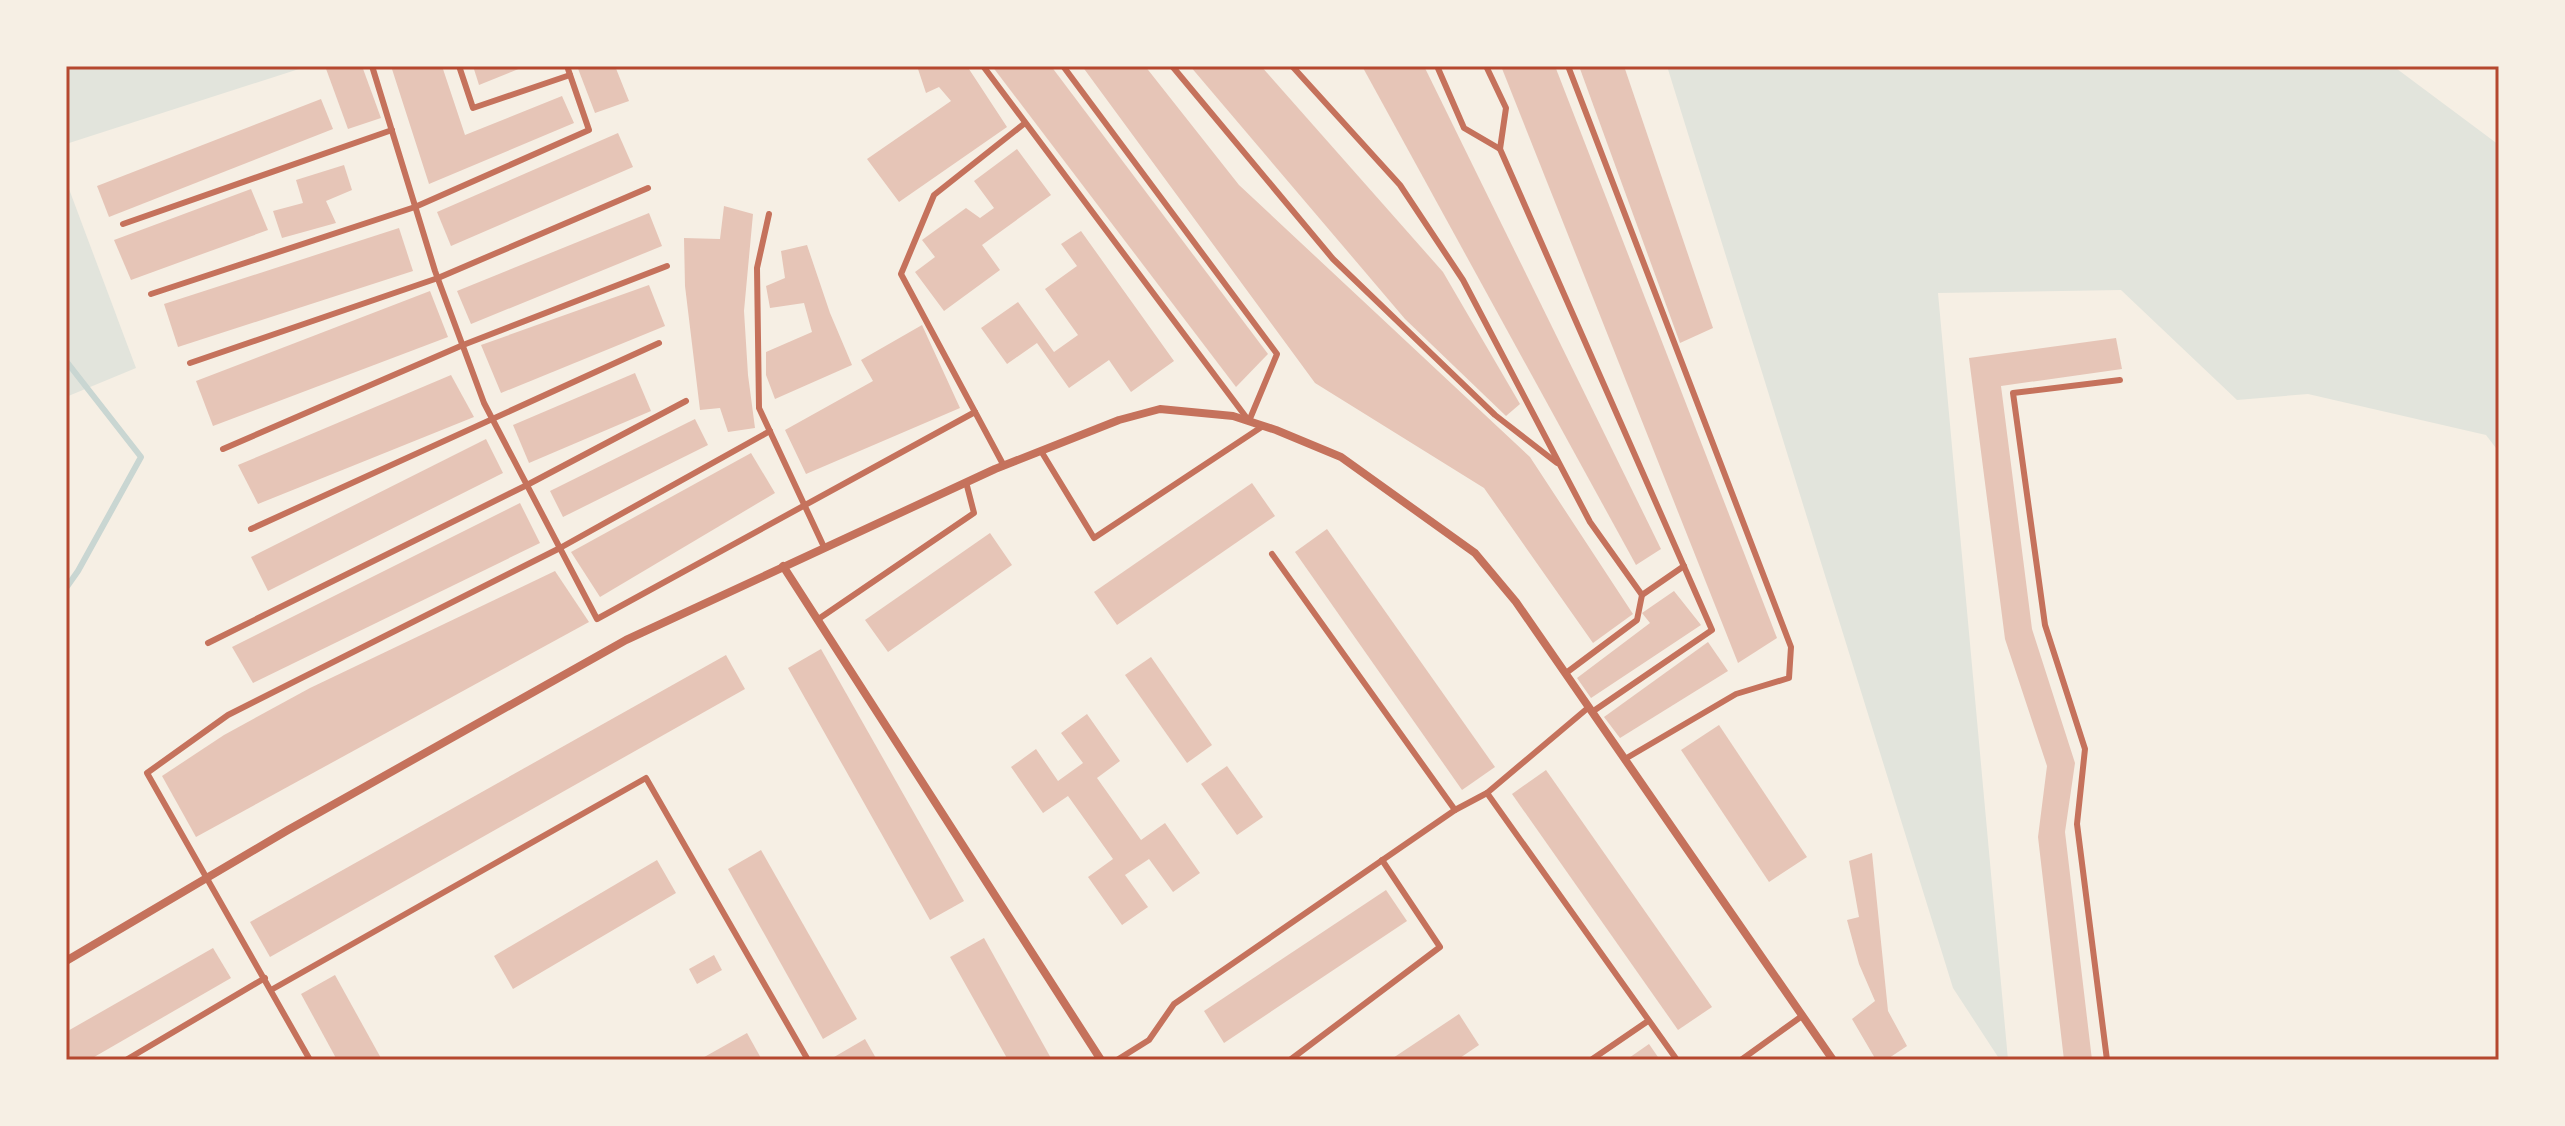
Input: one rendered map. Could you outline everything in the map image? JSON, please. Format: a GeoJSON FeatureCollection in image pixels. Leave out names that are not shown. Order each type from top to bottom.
{"type":"FeatureCollection","features":[{"type":"Feature","properties":{"kind":"street"},"geometry":{"type":"LineString","coordinates":[[66,961],[207,877],[626,640],[966,482],[1119,420],[1160,409],[1233,416],[1341,457],[1475,553],[1516,602],[1833,1060]]}},
{"type":"Feature","properties":{"kind":"street"},"geometry":{"type":"LineString","coordinates":[[783,566],[1101,1060]]}},
{"type":"Feature","properties":{"kind":"lane"},"geometry":{"type":"LineString","coordinates":[[372,66],[438,278],[484,403],[597,619],[975,412]]}},
{"type":"Feature","properties":{"kind":"lane"},"geometry":{"type":"LineString","coordinates":[[459,66],[473,108],[570,75]]}},
{"type":"Feature","properties":{"kind":"lane"},"geometry":{"type":"LineString","coordinates":[[151,294],[415,207],[589,130],[567,66]]}},
{"type":"Feature","properties":{"kind":"lane"},"geometry":{"type":"LineString","coordinates":[[983,66],[1249,421]]}},
{"type":"Feature","properties":{"kind":"lane"},"geometry":{"type":"LineString","coordinates":[[1063,66],[1277,354],[1249,421]]}},
{"type":"Feature","properties":{"kind":"lane"},"geometry":{"type":"LineString","coordinates":[[1172,66],[1333,259],[1495,415],[1560,465]]}},
{"type":"Feature","properties":{"kind":"lane"},"geometry":{"type":"LineString","coordinates":[[1292,66],[1400,185],[1463,280],[1590,522],[1642,595]]}},
{"type":"Feature","properties":{"kind":"lane"},"geometry":{"type":"LineString","coordinates":[[1437,66],[1464,128],[1500,149]]}},
{"type":"Feature","properties":{"kind":"lane"},"geometry":{"type":"LineString","coordinates":[[1117,1060],[1149,1040],[1174,1004],[1455,810],[1487,793],[1591,710],[1712,630],[1500,149],[1506,108],[1486,66]]}},
{"type":"Feature","properties":{"kind":"lane"},"geometry":{"type":"LineString","coordinates":[[1568,66],[1791,647],[1789,678],[1736,694],[1625,759]]}},
{"type":"Feature","properties":{"kind":"lane"},"geometry":{"type":"LineString","coordinates":[[1004,466],[901,274],[934,195],[1025,123]]}},
{"type":"Feature","properties":{"kind":"lane"},"geometry":{"type":"LineString","coordinates":[[123,224],[392,130]]}},
{"type":"Feature","properties":{"kind":"lane"},"geometry":{"type":"LineString","coordinates":[[190,363],[438,278],[648,188]]}},
{"type":"Feature","properties":{"kind":"lane"},"geometry":{"type":"LineString","coordinates":[[769,214],[757,268],[759,408],[824,547]]}},
{"type":"Feature","properties":{"kind":"lane"},"geometry":{"type":"LineString","coordinates":[[223,449],[463,345],[667,266]]}},
{"type":"Feature","properties":{"kind":"lane"},"geometry":{"type":"LineString","coordinates":[[251,529],[659,343]]}},
{"type":"Feature","properties":{"kind":"lane"},"geometry":{"type":"LineString","coordinates":[[2107,1060],[2077,824],[2085,749],[2045,625],[2013,393],[2120,380]]}},
{"type":"Feature","properties":{"kind":"lane"},"geometry":{"type":"LineString","coordinates":[[208,643],[527,485],[686,401]]}},
{"type":"Feature","properties":{"kind":"lane"},"geometry":{"type":"LineString","coordinates":[[1041,451],[1094,538],[1263,426]]}},
{"type":"Feature","properties":{"kind":"lane"},"geometry":{"type":"LineString","coordinates":[[310,1060],[147,773],[228,715],[560,548],[770,431]]}},
{"type":"Feature","properties":{"kind":"lane"},"geometry":{"type":"LineString","coordinates":[[817,620],[974,513],[966,482]]}},
{"type":"Feature","properties":{"kind":"lane"},"geometry":{"type":"LineString","coordinates":[[1272,554],[1455,810]]}},
{"type":"Feature","properties":{"kind":"lane"},"geometry":{"type":"LineString","coordinates":[[1566,673],[1637,620],[1642,595],[1684,566]]}},
{"type":"Feature","properties":{"kind":"lane"},"geometry":{"type":"LineString","coordinates":[[271,990],[646,778],[808,1060]]}},
{"type":"Feature","properties":{"kind":"lane"},"geometry":{"type":"LineString","coordinates":[[1487,793],[1677,1060]]}},
{"type":"Feature","properties":{"kind":"lane"},"geometry":{"type":"LineString","coordinates":[[1290,1060],[1440,947],[1382,860]]}},
{"type":"Feature","properties":{"kind":"lane"},"geometry":{"type":"LineString","coordinates":[[126,1060],[265,978]]}},
{"type":"Feature","properties":{"kind":"lane"},"geometry":{"type":"LineString","coordinates":[[1741,1060],[1802,1016]]}},
{"type":"Feature","properties":{"kind":"lane"},"geometry":{"type":"LineString","coordinates":[[1591,1060],[1648,1021]]}},
{"type":"Feature","properties":{"kind":"shaded area"},"geometry":{"type":"Polygon","coordinates":[[[66,66],[298,66],[299,69],[66,144],[66,66]]]}},
{"type":"Feature","properties":{"kind":"shaded area"},"geometry":{"type":"Polygon","coordinates":[[[1667,66],[2393,66],[2499,145],[2499,452],[2486,435],[2308,394],[2237,400],[2121,290],[1938,293],[2008,1060],[2000,1060],[1953,988],[1667,66]]]}},
{"type":"Feature","properties":{"kind":"shaded area"},"geometry":{"type":"Polygon","coordinates":[[[66,181],[136,368],[66,397],[66,181]]]}},
{"type":"Feature","properties":{"kind":"building"},"geometry":{"type":"Polygon","coordinates":[[[325,66],[362,66],[381,118],[348,129],[325,66]]]}},
{"type":"Feature","properties":{"kind":"building"},"geometry":{"type":"Polygon","coordinates":[[[391,66],[442,66],[465,135],[562,96],[574,123],[429,184],[391,66]]]}},
{"type":"Feature","properties":{"kind":"building"},"geometry":{"type":"Polygon","coordinates":[[[473,66],[526,66],[479,85],[473,66]]]}},
{"type":"Feature","properties":{"kind":"building"},"geometry":{"type":"Polygon","coordinates":[[[577,66],[615,66],[629,101],[595,113],[577,66]]]}},
{"type":"Feature","properties":{"kind":"building"},"geometry":{"type":"Polygon","coordinates":[[[917,66],[967,66],[1007,127],[899,202],[867,159],[951,101],[939,87],[926,93],[917,66]]]}},
{"type":"Feature","properties":{"kind":"building"},"geometry":{"type":"Polygon","coordinates":[[[992,66],[1051,66],[1268,354],[1236,387],[992,66]]]}},
{"type":"Feature","properties":{"kind":"building"},"geometry":{"type":"Polygon","coordinates":[[[1082,66],[1145,66],[1239,185],[1530,457],[1633,614],[1593,643],[1484,488],[1315,383],[1082,66]]]}},
{"type":"Feature","properties":{"kind":"building"},"geometry":{"type":"Polygon","coordinates":[[[1190,66],[1261,66],[1443,272],[1520,404],[1506,416],[1405,319],[1190,66]]]}},
{"type":"Feature","properties":{"kind":"building"},"geometry":{"type":"Polygon","coordinates":[[[1362,66],[1424,66],[1661,549],[1636,565],[1362,66]]]}},
{"type":"Feature","properties":{"kind":"building"},"geometry":{"type":"Polygon","coordinates":[[[1501,66],[1555,66],[1777,638],[1738,663],[1501,66]]]}},
{"type":"Feature","properties":{"kind":"building"},"geometry":{"type":"Polygon","coordinates":[[[1579,66],[1624,66],[1713,328],[1680,343],[1579,66]]]}},
{"type":"Feature","properties":{"kind":"building"},"geometry":{"type":"Polygon","coordinates":[[[321,99],[333,129],[109,217],[97,186],[321,99]]]}},
{"type":"Feature","properties":{"kind":"building"},"geometry":{"type":"Polygon","coordinates":[[[618,133],[633,167],[451,246],[437,212],[618,133]]]}},
{"type":"Feature","properties":{"kind":"building"},"geometry":{"type":"Polygon","coordinates":[[[1017,149],[1051,195],[982,245],[1000,270],[944,311],[915,272],[935,257],[922,240],[966,208],[980,218],[994,208],[974,181],[1017,149]]]}},
{"type":"Feature","properties":{"kind":"building"},"geometry":{"type":"Polygon","coordinates":[[[344,165],[352,190],[326,201],[336,223],[282,238],[273,211],[303,203],[296,180],[344,165]]]}},
{"type":"Feature","properties":{"kind":"building"},"geometry":{"type":"Polygon","coordinates":[[[251,189],[268,230],[131,280],[114,240],[251,189]]]}},
{"type":"Feature","properties":{"kind":"building"},"geometry":{"type":"Polygon","coordinates":[[[724,206],[753,214],[744,311],[755,428],[728,432],[720,408],[700,410],[685,286],[684,238],[720,239],[724,206]]]}},
{"type":"Feature","properties":{"kind":"building"},"geometry":{"type":"Polygon","coordinates":[[[649,213],[662,246],[471,324],[457,291],[649,213]]]}},
{"type":"Feature","properties":{"kind":"building"},"geometry":{"type":"Polygon","coordinates":[[[399,228],[413,271],[178,347],[164,304],[399,228]]]}},
{"type":"Feature","properties":{"kind":"building"},"geometry":{"type":"Polygon","coordinates":[[[1081,231],[1174,361],[1131,392],[1109,360],[1069,388],[1037,343],[1007,364],[981,328],[1018,302],[1054,352],[1078,335],[1045,289],[1077,266],[1061,244],[1081,231]]]}},
{"type":"Feature","properties":{"kind":"building"},"geometry":{"type":"Polygon","coordinates":[[[807,245],[852,365],[775,399],[766,375],[766,352],[812,332],[804,303],[770,308],[766,286],[785,278],[781,251],[807,245]]]}},
{"type":"Feature","properties":{"kind":"building"},"geometry":{"type":"Polygon","coordinates":[[[649,285],[665,326],[501,393],[481,345],[649,285]]]}},
{"type":"Feature","properties":{"kind":"building"},"geometry":{"type":"Polygon","coordinates":[[[430,291],[448,337],[213,426],[196,381],[430,291]]]}},
{"type":"Feature","properties":{"kind":"building"},"geometry":{"type":"Polygon","coordinates":[[[922,325],[960,408],[806,474],[785,430],[873,381],[861,360],[922,325]]]}},
{"type":"Feature","properties":{"kind":"building"},"geometry":{"type":"Polygon","coordinates":[[[2116,338],[2122,369],[2001,386],[2032,629],[2075,763],[2065,832],[2092,1060],[2064,1060],[2038,837],[2047,766],[2005,639],[1969,358],[2116,338]]]}},
{"type":"Feature","properties":{"kind":"building"},"geometry":{"type":"Polygon","coordinates":[[[635,373],[651,411],[529,463],[513,425],[635,373]]]}},
{"type":"Feature","properties":{"kind":"building"},"geometry":{"type":"Polygon","coordinates":[[[451,375],[474,417],[258,504],[238,465],[451,375]]]}},
{"type":"Feature","properties":{"kind":"building"},"geometry":{"type":"Polygon","coordinates":[[[695,419],[708,445],[563,517],[550,491],[695,419]]]}},
{"type":"Feature","properties":{"kind":"building"},"geometry":{"type":"Polygon","coordinates":[[[486,439],[503,473],[268,591],[251,557],[486,439]]]}},
{"type":"Feature","properties":{"kind":"building"},"geometry":{"type":"Polygon","coordinates":[[[751,453],[775,493],[600,597],[571,552],[751,453]]]}},
{"type":"Feature","properties":{"kind":"building"},"geometry":{"type":"Polygon","coordinates":[[[1252,483],[1275,516],[1117,625],[1094,592],[1252,483]]]}},
{"type":"Feature","properties":{"kind":"building"},"geometry":{"type":"Polygon","coordinates":[[[520,503],[540,543],[253,683],[232,647],[520,503]]]}},
{"type":"Feature","properties":{"kind":"building"},"geometry":{"type":"Polygon","coordinates":[[[1327,529],[1495,767],[1462,790],[1295,552],[1327,529]]]}},
{"type":"Feature","properties":{"kind":"building"},"geometry":{"type":"Polygon","coordinates":[[[990,533],[1012,565],[888,652],[865,620],[990,533]]]}},
{"type":"Feature","properties":{"kind":"building"},"geometry":{"type":"Polygon","coordinates":[[[555,571],[589,622],[196,837],[162,776],[224,735],[310,688],[555,571]]]}},
{"type":"Feature","properties":{"kind":"building"},"geometry":{"type":"Polygon","coordinates":[[[1674,591],[1701,625],[1591,698],[1577,678],[1650,623],[1642,613],[1674,591]]]}},
{"type":"Feature","properties":{"kind":"building"},"geometry":{"type":"Polygon","coordinates":[[[1708,642],[1728,671],[1620,738],[1604,717],[1708,642]]]}},
{"type":"Feature","properties":{"kind":"building"},"geometry":{"type":"Polygon","coordinates":[[[821,649],[964,901],[930,920],[788,668],[821,649]]]}},
{"type":"Feature","properties":{"kind":"building"},"geometry":{"type":"Polygon","coordinates":[[[726,655],[745,689],[270,957],[250,922],[726,655]]]}},
{"type":"Feature","properties":{"kind":"building"},"geometry":{"type":"Polygon","coordinates":[[[1151,657],[1212,745],[1187,763],[1125,675],[1151,657]]]}},
{"type":"Feature","properties":{"kind":"building"},"geometry":{"type":"Polygon","coordinates":[[[1087,714],[1120,761],[1097,778],[1141,840],[1165,823],[1200,873],[1173,892],[1149,859],[1125,875],[1148,907],[1122,925],[1088,877],[1113,859],[1068,796],[1043,813],[1011,767],[1036,749],[1058,781],[1083,763],[1061,733],[1087,714]]]}},
{"type":"Feature","properties":{"kind":"building"},"geometry":{"type":"Polygon","coordinates":[[[1719,725],[1807,857],[1769,882],[1681,750],[1719,725]]]}},
{"type":"Feature","properties":{"kind":"building"},"geometry":{"type":"Polygon","coordinates":[[[1227,766],[1263,817],[1237,835],[1201,784],[1227,766]]]}},
{"type":"Feature","properties":{"kind":"building"},"geometry":{"type":"Polygon","coordinates":[[[1546,770],[1712,1007],[1678,1030],[1512,794],[1546,770]]]}},
{"type":"Feature","properties":{"kind":"building"},"geometry":{"type":"Polygon","coordinates":[[[761,850],[857,1019],[823,1039],[728,869],[761,850]]]}},
{"type":"Feature","properties":{"kind":"building"},"geometry":{"type":"Polygon","coordinates":[[[1872,853],[1888,1011],[1907,1046],[1886,1060],[1876,1060],[1852,1019],[1875,1001],[1859,964],[1847,920],[1859,917],[1849,861],[1872,853]]]}},
{"type":"Feature","properties":{"kind":"building"},"geometry":{"type":"Polygon","coordinates":[[[657,860],[676,893],[513,989],[494,956],[657,860]]]}},
{"type":"Feature","properties":{"kind":"building"},"geometry":{"type":"Polygon","coordinates":[[[1386,890],[1407,921],[1224,1043],[1204,1011],[1386,890]]]}},
{"type":"Feature","properties":{"kind":"building"},"geometry":{"type":"Polygon","coordinates":[[[984,938],[1052,1060],[1008,1060],[950,957],[984,938]]]}},
{"type":"Feature","properties":{"kind":"building"},"geometry":{"type":"Polygon","coordinates":[[[213,948],[231,978],[89,1060],[66,1060],[66,1032],[213,948]]]}},
{"type":"Feature","properties":{"kind":"building"},"geometry":{"type":"Polygon","coordinates":[[[714,955],[722,970],[697,984],[689,969],[714,955]]]}},
{"type":"Feature","properties":{"kind":"building"},"geometry":{"type":"Polygon","coordinates":[[[335,975],[382,1060],[337,1060],[301,994],[335,975]]]}},
{"type":"Feature","properties":{"kind":"building"},"geometry":{"type":"Polygon","coordinates":[[[1459,1014],[1479,1045],[1457,1060],[1390,1060],[1459,1014]]]}},
{"type":"Feature","properties":{"kind":"building"},"geometry":{"type":"Polygon","coordinates":[[[747,1033],[762,1060],[699,1060],[747,1033]]]}},
{"type":"Feature","properties":{"kind":"building"},"geometry":{"type":"Polygon","coordinates":[[[865,1039],[877,1060],[829,1060],[865,1039]]]}},
{"type":"Feature","properties":{"kind":"building"},"geometry":{"type":"Polygon","coordinates":[[[1649,1044],[1660,1060],[1626,1060],[1649,1044]]]}},
{"type":"Feature","properties":{"kind":"waterway"},"geometry":{"type":"LineString","coordinates":[[66,361],[141,457],[66,588]]}}]}
